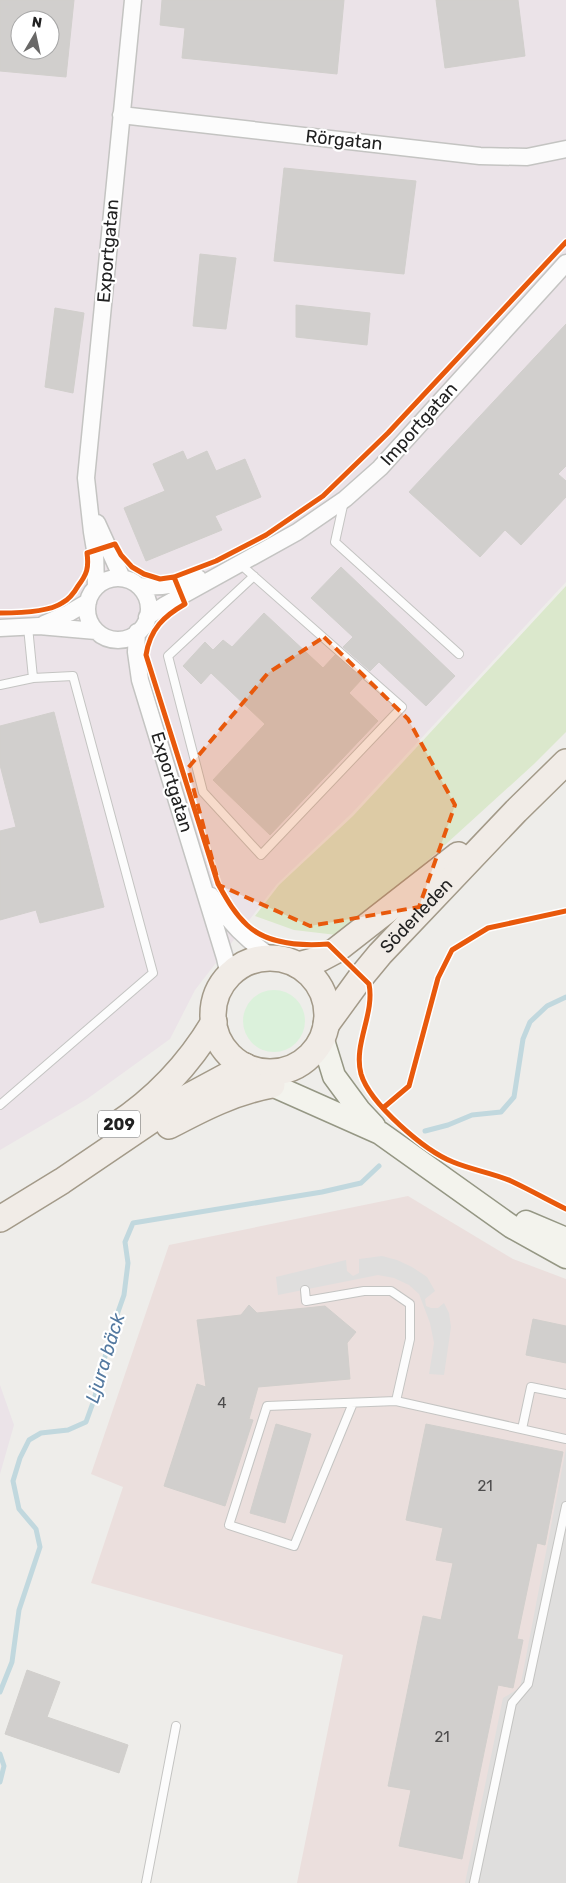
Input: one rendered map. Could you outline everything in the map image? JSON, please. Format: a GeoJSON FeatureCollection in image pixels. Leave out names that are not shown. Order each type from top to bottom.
{"type":"FeatureCollection","features":[{"type":"Feature","properties":{"kind":"main road","name":"Söderleden"},"geometry":{"type":"LineString","coordinates":[[324,1031],[361,976],[380,954],[516,811],[566,762]]}},
{"type":"Feature","properties":{"kind":"main road","name":"Söderleden"},"geometry":{"type":"LineString","coordinates":[[306,972],[332,972],[365,948],[465,849],[516,811]]}},
{"type":"Feature","properties":{"kind":"main road"},"geometry":{"type":"LineString","coordinates":[[248,1067],[275,1071],[288,1069],[308,1057],[317,1048],[324,1031],[327,1009],[323,993],[306,972],[273,958],[248,962],[237,969],[227,977],[216,998],[213,1010],[214,1022],[218,1038],[227,1052],[272,1086],[380,1133],[512,1227],[566,1258]]}},
{"type":"Feature","properties":{"kind":"main road","name":"209"},"geometry":{"type":"LineString","coordinates":[[0,1198],[126,1119],[150,1099],[192,1056],[214,1022]]}},
{"type":"Feature","properties":{"kind":"main road"},"geometry":{"type":"LineString","coordinates":[[324,1031],[334,1076],[359,1110],[380,1133]]}},
{"type":"Feature","properties":{"kind":"main road","name":"209"},"geometry":{"type":"LineString","coordinates":[[0,1219],[62,1181],[180,1101],[248,1067]]}},
{"type":"Feature","properties":{"kind":"main road","name":"209"},"geometry":{"type":"LineString","coordinates":[[62,1181],[210,1104],[242,1092],[272,1086]]}},
{"type":"Feature","properties":{"kind":"main road"},"geometry":{"type":"LineString","coordinates":[[465,1192],[566,1239]]}},
{"type":"Feature","properties":{"kind":"street","name":"Exportgatan"},"geometry":{"type":"LineString","coordinates":[[96,587],[97,570],[86,478],[133,0]]}},
{"type":"Feature","properties":{"kind":"street","name":"Rörgatan"},"geometry":{"type":"LineString","coordinates":[[121,115],[480,156],[527,157],[566,149]]}},
{"type":"Feature","properties":{"kind":"street","name":"Importgatan"},"geometry":{"type":"LineString","coordinates":[[147,617],[164,605],[297,532],[345,499],[380,468],[566,263]]}},
{"type":"Feature","properties":{"kind":"street","name":"Exportgatan"},"geometry":{"type":"LineString","coordinates":[[89,502],[122,578]]}},
{"type":"Feature","properties":{"kind":"street","name":"Importgatan"},"geometry":{"type":"LineString","coordinates":[[139,586],[155,588],[178,585],[245,562]]}},
{"type":"Feature","properties":{"kind":"street"},"geometry":{"type":"LineString","coordinates":[[112,578],[122,578],[139,586],[147,600],[147,617],[142,628],[126,638],[114,639],[101,635],[88,617],[88,602],[96,587],[112,578]]}},
{"type":"Feature","properties":{"kind":"street"},"geometry":{"type":"LineString","coordinates":[[34,626],[69,613],[88,602]]}},
{"type":"Feature","properties":{"kind":"street"},"geometry":{"type":"LineString","coordinates":[[0,628],[34,626],[96,630]]}},
{"type":"Feature","properties":{"kind":"street","name":"Exportgatan"},"geometry":{"type":"LineString","coordinates":[[137,632],[136,652],[140,680],[228,967],[227,977]]}},
{"type":"Feature","properties":{"kind":"street","name":"Exportgatan"},"geometry":{"type":"LineString","coordinates":[[114,639],[128,657],[140,680]]}},
{"type":"Feature","properties":{"kind":"street","name":"Exportgatan"},"geometry":{"type":"LineString","coordinates":[[203,885],[238,930],[251,943],[273,958]]}},
{"type":"Feature","properties":{"kind":"lane"},"geometry":{"type":"LineString","coordinates":[[345,499],[335,542],[459,654]]}},
{"type":"Feature","properties":{"kind":"lane"},"geometry":{"type":"LineString","coordinates":[[245,562],[254,576],[402,706],[260,855],[204,792],[168,656],[254,576]]}},
{"type":"Feature","properties":{"kind":"lane"},"geometry":{"type":"LineString","coordinates":[[33,678],[34,626]]}},
{"type":"Feature","properties":{"kind":"lane"},"geometry":{"type":"LineString","coordinates":[[0,685],[33,678],[73,676],[153,973],[0,1105]]}},
{"type":"Feature","properties":{"kind":"lane"},"geometry":{"type":"LineString","coordinates":[[305,1290],[306,1301],[364,1291],[391,1291],[410,1304],[410,1339],[396,1401]]}},
{"type":"Feature","properties":{"kind":"lane"},"geometry":{"type":"LineString","coordinates":[[522,1429],[531,1387],[566,1394]]}},
{"type":"Feature","properties":{"kind":"lane"},"geometry":{"type":"LineString","coordinates":[[353,1403],[294,1546],[229,1525],[267,1406],[396,1401],[566,1439]]}},
{"type":"Feature","properties":{"kind":"lane"},"geometry":{"type":"LineString","coordinates":[[474,1883],[512,1703],[528,1684],[566,1506]]}},
{"type":"Feature","properties":{"kind":"lane"},"geometry":{"type":"LineString","coordinates":[[146,1883],[176,1726]]}},
{"type":"Feature","properties":{"kind":"highlighted area"},"geometry":{"type":"Polygon","coordinates":[[[324,637],[408,719],[455,805],[419,907],[310,926],[219,885],[188,768],[268,673],[324,637]]]}},
{"type":"Feature","properties":{"kind":"shaded area"},"geometry":{"type":"Polygon","coordinates":[[[0,0],[566,0],[566,582],[352,813],[277,884],[195,990],[170,1039],[87,1099],[0,1150],[0,0]]]}},
{"type":"Feature","properties":{"kind":"shaded area"},"geometry":{"type":"Polygon","coordinates":[[[408,1196],[513,1259],[566,1279],[566,1883],[297,1883],[343,1655],[91,1583],[123,1487],[91,1474],[169,1245],[408,1196]]]}},
{"type":"Feature","properties":{"kind":"shaded area"},"geometry":{"type":"Polygon","coordinates":[[[382,1256],[412,1267],[427,1277],[435,1291],[425,1299],[426,1306],[438,1308],[444,1303],[449,1313],[451,1327],[444,1375],[429,1374],[434,1343],[430,1323],[419,1294],[409,1285],[394,1278],[378,1275],[278,1295],[276,1277],[346,1260],[347,1271],[353,1276],[359,1273],[359,1259],[382,1256]]]}},
{"type":"Feature","properties":{"kind":"shaded area"},"geometry":{"type":"Polygon","coordinates":[[[0,1385],[14,1425],[0,1474],[0,1385]]]}},
{"type":"Feature","properties":{"kind":"shaded area"},"geometry":{"type":"Polygon","coordinates":[[[566,1448],[566,1883],[465,1883],[503,1698],[520,1688],[566,1448]]]}},
{"type":"Feature","properties":{"kind":"green space"},"geometry":{"type":"Polygon","coordinates":[[[566,586],[566,732],[534,764],[345,936],[294,930],[255,916],[279,885],[353,816],[566,586]]]}},
{"type":"Feature","properties":{"kind":"green space"},"geometry":{"type":"Polygon","coordinates":[[[274,990],[286,993],[296,999],[302,1009],[305,1021],[302,1033],[296,1043],[286,1049],[274,1052],[262,1049],[252,1043],[246,1033],[243,1021],[246,1009],[252,999],[262,993],[274,990]]]}},
{"type":"Feature","properties":{"kind":"building"},"geometry":{"type":"Polygon","coordinates":[[[0,0],[74,0],[66,77],[0,71],[0,0]]]}},
{"type":"Feature","properties":{"kind":"building"},"geometry":{"type":"Polygon","coordinates":[[[162,0],[344,0],[337,74],[182,58],[185,28],[160,25],[162,0]]]}},
{"type":"Feature","properties":{"kind":"building"},"geometry":{"type":"Polygon","coordinates":[[[436,0],[518,0],[525,56],[445,68],[436,0]]]}},
{"type":"Feature","properties":{"kind":"building"},"geometry":{"type":"Polygon","coordinates":[[[284,168],[416,181],[404,274],[274,261],[284,168]]]}},
{"type":"Feature","properties":{"kind":"building"},"geometry":{"type":"Polygon","coordinates":[[[200,254],[236,258],[226,329],[193,326],[200,254]]]}},
{"type":"Feature","properties":{"kind":"building"},"geometry":{"type":"Polygon","coordinates":[[[296,305],[370,313],[367,345],[296,337],[296,305]]]}},
{"type":"Feature","properties":{"kind":"building"},"geometry":{"type":"Polygon","coordinates":[[[55,308],[84,313],[73,393],[45,387],[55,308]]]}},
{"type":"Feature","properties":{"kind":"building"},"geometry":{"type":"Polygon","coordinates":[[[566,324],[566,466],[558,474],[566,481],[566,497],[521,545],[505,530],[480,557],[409,492],[566,324]]]}},
{"type":"Feature","properties":{"kind":"building"},"geometry":{"type":"Polygon","coordinates":[[[183,451],[187,460],[207,451],[216,471],[245,459],[261,497],[215,516],[222,530],[146,561],[124,508],[165,491],[153,464],[183,451]]]}},
{"type":"Feature","properties":{"kind":"building"},"geometry":{"type":"Polygon","coordinates":[[[341,567],[455,676],[426,706],[379,662],[370,671],[343,647],[353,637],[311,598],[341,567]]]}},
{"type":"Feature","properties":{"kind":"building"},"geometry":{"type":"Polygon","coordinates":[[[264,613],[323,668],[335,655],[362,679],[349,693],[378,721],[270,835],[213,780],[265,724],[211,673],[201,684],[183,666],[205,642],[213,650],[223,640],[232,647],[264,613]]]}},
{"type":"Feature","properties":{"kind":"building"},"geometry":{"type":"Polygon","coordinates":[[[54,712],[104,907],[40,923],[36,910],[0,920],[0,831],[16,827],[0,765],[0,726],[54,712]]]}},
{"type":"Feature","properties":{"kind":"building"},"geometry":{"type":"Polygon","coordinates":[[[249,1305],[257,1313],[325,1306],[356,1332],[347,1343],[350,1379],[258,1387],[249,1419],[253,1420],[225,1506],[164,1486],[197,1384],[206,1387],[197,1320],[241,1315],[249,1305]]]}},
{"type":"Feature","properties":{"kind":"building"},"geometry":{"type":"Polygon","coordinates":[[[533,1319],[566,1326],[566,1363],[526,1355],[533,1319]]]}},
{"type":"Feature","properties":{"kind":"building"},"geometry":{"type":"Polygon","coordinates":[[[276,1424],[311,1434],[285,1523],[250,1513],[276,1424]]]}},
{"type":"Feature","properties":{"kind":"building"},"geometry":{"type":"Polygon","coordinates":[[[426,1424],[563,1452],[545,1545],[537,1543],[517,1639],[523,1640],[513,1688],[498,1685],[462,1859],[399,1846],[411,1790],[388,1786],[423,1616],[441,1620],[453,1563],[436,1560],[443,1528],[406,1520],[426,1424]]]}},
{"type":"Feature","properties":{"kind":"building"},"geometry":{"type":"Polygon","coordinates":[[[27,1670],[60,1682],[47,1717],[128,1745],[119,1773],[5,1734],[27,1670]]]}},
{"type":"Feature","properties":{"kind":"waterway","name":"Ljura bäck"},"geometry":{"type":"LineString","coordinates":[[425,1131],[448,1125],[472,1115],[501,1112],[514,1097],[523,1039],[530,1022],[547,1006],[566,997]]}},
{"type":"Feature","properties":{"kind":"waterway","name":"Ljura bäck"},"geometry":{"type":"LineString","coordinates":[[0,1692],[12,1662],[19,1610],[40,1547],[36,1529],[19,1509],[13,1481],[20,1458],[29,1440],[41,1433],[68,1430],[86,1422],[94,1400],[112,1329],[124,1295],[128,1263],[125,1242],[133,1223],[322,1192],[361,1183],[379,1166]]}},
{"type":"Feature","properties":{"kind":"waterway","name":"Ljura bäck"},"geometry":{"type":"LineString","coordinates":[[0,1754],[4,1766],[0,1782]]}},
{"type":"Feature","properties":{"kind":"cycle path"},"geometry":{"type":"LineString","coordinates":[[0,613],[41,610],[56,606],[65,601],[70,598],[85,574],[88,563],[87,553],[115,544],[121,555],[132,567],[144,574],[160,579],[174,577],[216,561],[266,535],[323,496],[388,433],[566,242]]}},
{"type":"Feature","properties":{"kind":"cycle path"},"geometry":{"type":"LineString","coordinates":[[174,577],[185,604],[159,624],[151,638],[146,655],[218,884],[227,900],[247,925],[264,936],[296,944],[328,944],[369,984],[369,1006],[359,1063],[361,1074],[366,1086],[375,1099],[400,1125],[441,1156],[460,1165],[511,1181],[566,1209]]}},
{"type":"Feature","properties":{"kind":"cycle path"},"geometry":{"type":"LineString","coordinates":[[383,1108],[409,1086],[438,978],[452,950],[488,928],[566,911]]}}]}
